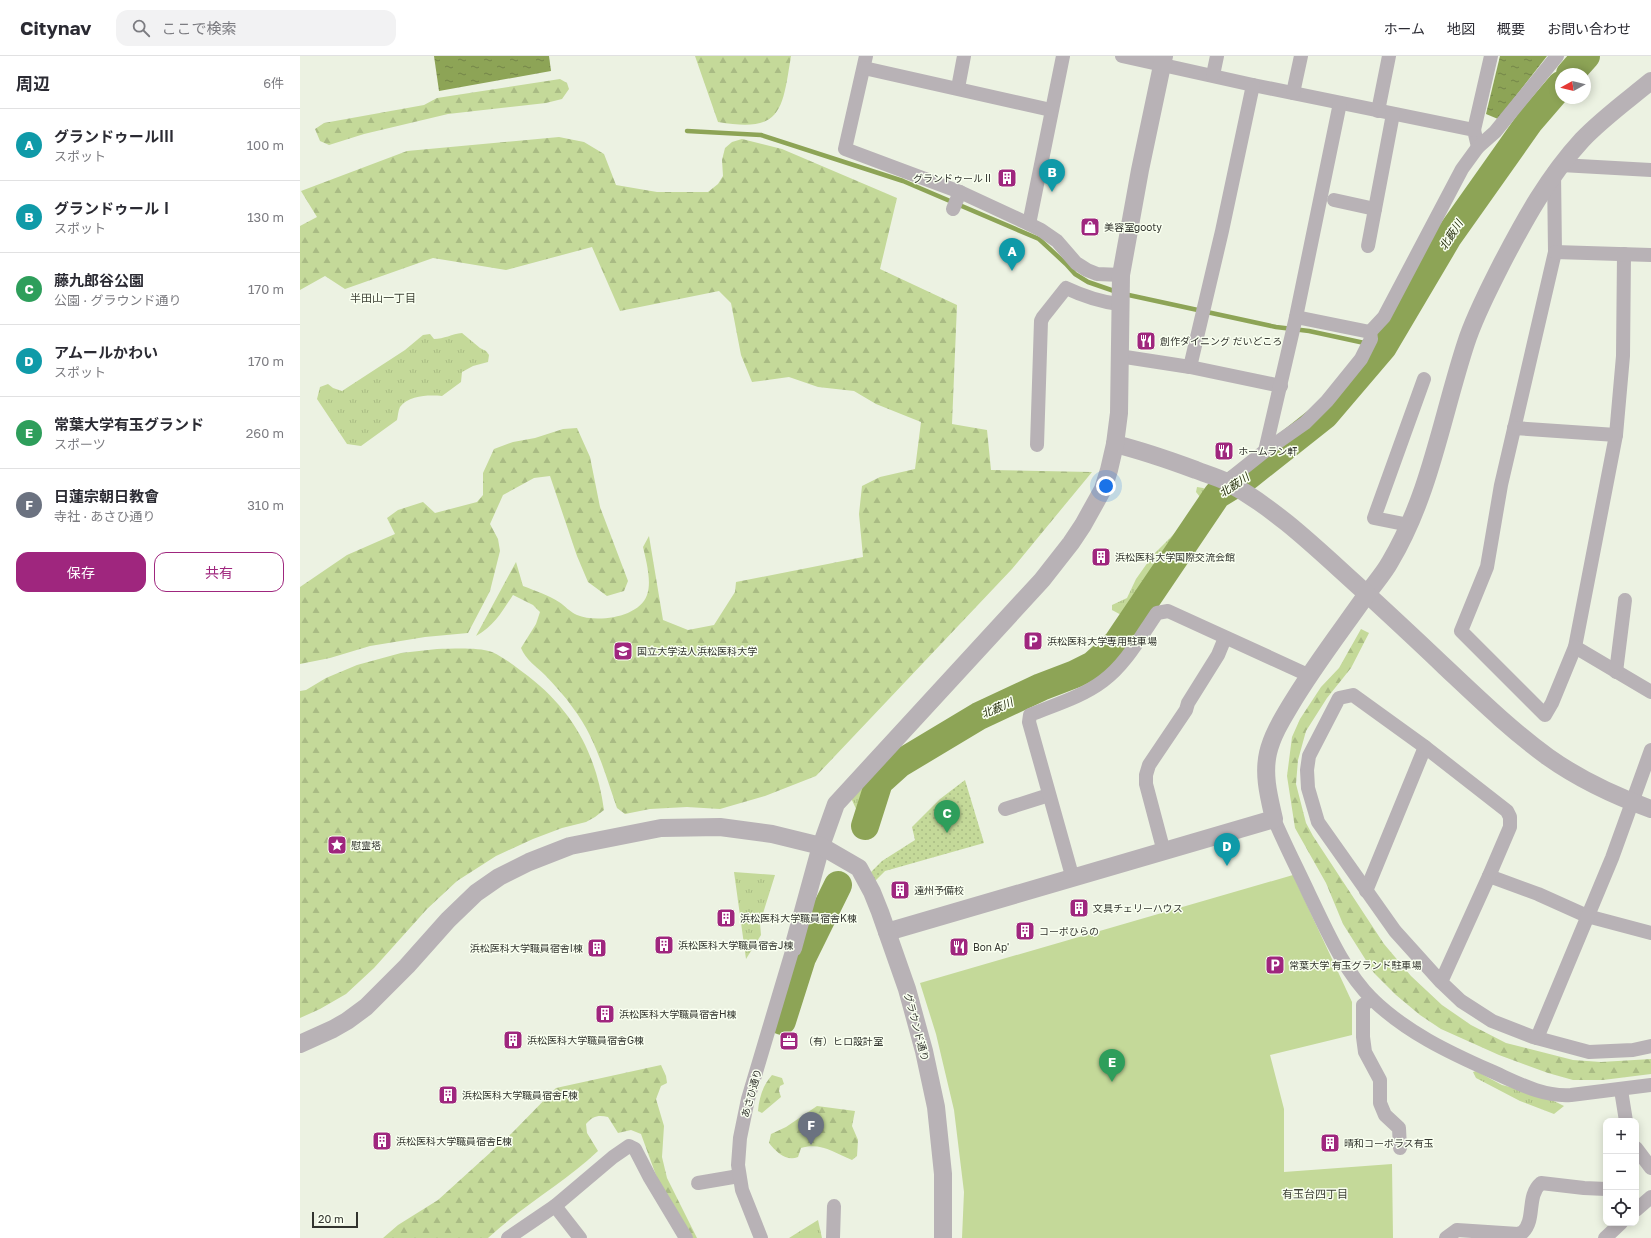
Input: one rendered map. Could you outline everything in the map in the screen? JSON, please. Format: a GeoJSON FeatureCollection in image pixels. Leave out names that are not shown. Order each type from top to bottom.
{"type":"FeatureCollection","features":[{"type":"Feature","properties":{"kind":"street"},"geometry":{"type":"LineString","coordinates":[[958,88],[964,56]]}},
{"type":"Feature","properties":{"kind":"street"},"geometry":{"type":"LineString","coordinates":[[1029,224],[1063,56]]}},
{"type":"Feature","properties":{"kind":"street"},"geometry":{"type":"LineString","coordinates":[[1122,56],[1163,60],[1253,85],[1474,130]]}},
{"type":"Feature","properties":{"kind":"street"},"geometry":{"type":"LineString","coordinates":[[1213,75],[1217,56]]}},
{"type":"Feature","properties":{"kind":"street"},"geometry":{"type":"LineString","coordinates":[[1293,93],[1301,56]]}},
{"type":"Feature","properties":{"kind":"street"},"geometry":{"type":"LineString","coordinates":[[1378,110],[1389,56]]}},
{"type":"Feature","properties":{"kind":"street"},"geometry":{"type":"LineString","coordinates":[[1478,146],[1474,130],[1491,56]]}},
{"type":"Feature","properties":{"kind":"street"},"geometry":{"type":"LineString","coordinates":[[1232,485],[1265,451],[1305,423],[1327,401],[1361,359],[1369,340],[1384,317],[1462,169],[1478,146],[1495,132],[1557,56]]}},
{"type":"Feature","properties":{"kind":"street"},"geometry":{"type":"LineString","coordinates":[[793,948],[821,846],[836,804],[1042,580],[1071,543],[1103,489],[1115,444],[1119,413],[1120,291],[1140,170],[1163,60]]}},
{"type":"Feature","properties":{"kind":"street"},"geometry":{"type":"LineString","coordinates":[[1051,110],[958,88],[865,62],[845,149],[960,192],[1041,230],[1057,241],[1076,263],[1096,274],[1120,291]]}},
{"type":"Feature","properties":{"kind":"street"},"geometry":{"type":"LineString","coordinates":[[1651,81],[1599,124],[1558,168],[1524,221],[1476,316],[1466,343],[1427,476],[1409,525],[1390,562],[1308,675],[1272,737],[1268,753],[1267,781],[1274,819],[1321,919],[1346,966],[1372,998],[1406,1027],[1456,1055],[1533,1089],[1561,1096],[1651,1086]]}},
{"type":"Feature","properties":{"kind":"street"},"geometry":{"type":"LineString","coordinates":[[1190,367],[1224,223],[1253,85]]}},
{"type":"Feature","properties":{"kind":"street"},"geometry":{"type":"LineString","coordinates":[[1265,451],[1296,318],[1340,103]]}},
{"type":"Feature","properties":{"kind":"street"},"geometry":{"type":"LineString","coordinates":[[1368,246],[1394,114]]}},
{"type":"Feature","properties":{"kind":"street"},"geometry":{"type":"LineString","coordinates":[[1558,168],[1651,170]]}},
{"type":"Feature","properties":{"kind":"street"},"geometry":{"type":"LineString","coordinates":[[1558,168],[1555,252],[1501,485],[1487,567],[1461,631],[1545,715],[1552,703],[1575,647],[1616,435],[1623,356],[1624,254]]}},
{"type":"Feature","properties":{"kind":"street"},"geometry":{"type":"LineString","coordinates":[[953,209],[960,192]]}},
{"type":"Feature","properties":{"kind":"street"},"geometry":{"type":"LineString","coordinates":[[1334,200],[1375,209]]}},
{"type":"Feature","properties":{"kind":"street"},"geometry":{"type":"LineString","coordinates":[[1555,252],[1651,255]]}},
{"type":"Feature","properties":{"kind":"street"},"geometry":{"type":"LineString","coordinates":[[1037,445],[1041,321],[1043,316],[1066,288],[1078,294],[1106,302],[1120,291]]}},
{"type":"Feature","properties":{"kind":"street"},"geometry":{"type":"LineString","coordinates":[[1296,318],[1369,340]]}},
{"type":"Feature","properties":{"kind":"street"},"geometry":{"type":"LineString","coordinates":[[1119,356],[1190,367],[1281,386]]}},
{"type":"Feature","properties":{"kind":"street"},"geometry":{"type":"LineString","coordinates":[[1409,525],[1374,518],[1424,379]]}},
{"type":"Feature","properties":{"kind":"street"},"geometry":{"type":"LineString","coordinates":[[1514,428],[1616,435]]}},
{"type":"Feature","properties":{"kind":"street"},"geometry":{"type":"LineString","coordinates":[[1115,444],[1168,459],[1232,485],[1263,504],[1292,526],[1515,732],[1548,757],[1579,776],[1631,802],[1651,809]]}},
{"type":"Feature","properties":{"kind":"street"},"geometry":{"type":"LineString","coordinates":[[1616,672],[1625,600]]}},
{"type":"Feature","properties":{"kind":"street"},"geometry":{"type":"LineString","coordinates":[[1073,879],[1029,722],[1030,715],[1081,694],[1104,681],[1132,650],[1157,613],[1168,611],[1308,675]]}},
{"type":"Feature","properties":{"kind":"street"},"geometry":{"type":"LineString","coordinates":[[1164,852],[1146,784],[1146,775],[1149,765],[1186,710],[1188,703],[1218,655],[1225,638]]}},
{"type":"Feature","properties":{"kind":"street"},"geometry":{"type":"LineString","coordinates":[[1575,647],[1651,692]]}},
{"type":"Feature","properties":{"kind":"street"},"geometry":{"type":"LineString","coordinates":[[1441,982],[1510,827],[1510,817],[1507,811],[1354,694],[1339,698],[1310,756],[1307,770],[1308,788],[1318,822],[1395,931],[1441,982],[1461,1001],[1492,1021],[1537,1038],[1589,1052],[1633,1050],[1651,1046]]}},
{"type":"Feature","properties":{"kind":"street"},"geometry":{"type":"LineString","coordinates":[[1366,891],[1425,747]]}},
{"type":"Feature","properties":{"kind":"street"},"geometry":{"type":"LineString","coordinates":[[1537,1038],[1612,858],[1651,750]]}},
{"type":"Feature","properties":{"kind":"street"},"geometry":{"type":"LineString","coordinates":[[1005,809],[1049,795]]}},
{"type":"Feature","properties":{"kind":"street"},"geometry":{"type":"LineString","coordinates":[[886,932],[1073,879],[1274,819]]}},
{"type":"Feature","properties":{"kind":"street","name":"グラウンド通り"},"geometry":{"type":"LineString","coordinates":[[300,1044],[338,1027],[366,1007],[407,966],[448,920],[476,893],[499,877],[529,862],[570,846],[661,828],[720,827],[772,834],[821,846],[853,865],[872,892],[916,1019],[936,1107],[943,1174],[943,1238]]}},
{"type":"Feature","properties":{"kind":"street"},"geometry":{"type":"LineString","coordinates":[[1489,876],[1538,894],[1587,916],[1651,933]]}},
{"type":"Feature","properties":{"kind":"street","name":"あさひ通り"},"geometry":{"type":"LineString","coordinates":[[761,1238],[742,1190],[739,1176],[739,1150],[744,1113],[793,948]]}},
{"type":"Feature","properties":{"kind":"street"},"geometry":{"type":"LineString","coordinates":[[1372,998],[1363,1005],[1365,1052],[1380,1080],[1380,1104],[1385,1115],[1399,1128],[1400,1148]]}},
{"type":"Feature","properties":{"kind":"street"},"geometry":{"type":"LineString","coordinates":[[1621,1090],[1626,1118]]}},
{"type":"Feature","properties":{"kind":"street"},"geometry":{"type":"LineString","coordinates":[[508,1238],[554,1206],[607,1162],[629,1146],[635,1149],[650,1178],[686,1238]]}},
{"type":"Feature","properties":{"kind":"street"},"geometry":{"type":"LineString","coordinates":[[1639,1152],[1651,1168]]}},
{"type":"Feature","properties":{"kind":"street"},"geometry":{"type":"LineString","coordinates":[[698,1183],[739,1176]]}},
{"type":"Feature","properties":{"kind":"street"},"geometry":{"type":"LineString","coordinates":[[1446,1238],[1452,1232],[1457,1230],[1518,1234],[1523,1232],[1529,1223],[1534,1192],[1541,1183],[1603,1189]]}},
{"type":"Feature","properties":{"kind":"street"},"geometry":{"type":"LineString","coordinates":[[1639,1207],[1651,1197]]}},
{"type":"Feature","properties":{"kind":"street"},"geometry":{"type":"LineString","coordinates":[[554,1206],[580,1238]]}},
{"type":"Feature","properties":{"kind":"street"},"geometry":{"type":"LineString","coordinates":[[833,1238],[834,1206]]}},
{"type":"Feature","properties":{"kind":"street"},"geometry":{"type":"LineString","coordinates":[[1605,1238],[1618,1226]]}},
{"type":"Feature","properties":{"kind":"green space"},"geometry":{"type":"Polygon","coordinates":[[[695,56],[791,56],[785,91],[781,104],[775,114],[767,120],[755,124],[739,125],[718,122],[695,56]]]}},
{"type":"Feature","properties":{"kind":"green space"},"geometry":{"type":"Polygon","coordinates":[[[560,79],[567,83],[569,89],[562,99],[546,103],[448,114],[364,134],[329,145],[320,141],[315,129],[324,123],[424,105],[437,98],[560,79]]]}},
{"type":"Feature","properties":{"kind":"green space"},"geometry":{"type":"Polygon","coordinates":[[[559,137],[584,142],[604,154],[616,185],[657,192],[708,192],[718,184],[723,176],[722,160],[725,148],[732,142],[742,139],[782,149],[897,198],[880,269],[957,305],[952,424],[987,430],[991,470],[1092,472],[1012,569],[816,776],[765,796],[720,809],[687,807],[650,809],[625,814],[617,808],[599,756],[581,720],[563,695],[528,659],[521,648],[536,624],[540,612],[533,605],[513,595],[493,623],[476,636],[516,562],[523,586],[542,593],[577,615],[595,618],[616,617],[635,609],[642,603],[647,595],[649,578],[643,547],[649,536],[663,620],[688,630],[714,625],[735,592],[736,582],[863,557],[859,514],[862,486],[880,477],[915,469],[921,422],[876,404],[854,391],[818,387],[789,377],[752,382],[741,355],[731,303],[719,291],[620,311],[592,247],[506,270],[433,258],[345,289],[325,276],[300,290],[300,226],[317,217],[301,191],[407,151],[559,137]]]}},
{"type":"Feature","properties":{"kind":"green space"},"geometry":{"type":"Polygon","coordinates":[[[462,333],[486,351],[489,355],[488,362],[473,366],[462,372],[461,382],[442,396],[414,398],[404,403],[399,409],[397,420],[361,446],[347,444],[317,399],[320,387],[328,384],[333,388],[342,391],[405,350],[423,335],[430,334],[434,339],[462,333]]]}},
{"type":"Feature","properties":{"kind":"green space"},"geometry":{"type":"Polygon","coordinates":[[[577,428],[590,457],[600,507],[628,581],[624,591],[607,596],[588,582],[577,556],[550,476],[534,478],[503,495],[490,524],[498,539],[500,551],[490,591],[468,633],[425,637],[370,646],[330,658],[300,664],[300,587],[347,555],[395,534],[387,518],[398,510],[423,502],[435,513],[477,502],[483,495],[483,473],[494,449],[513,442],[535,438],[563,429],[577,428]]]}},
{"type":"Feature","properties":{"kind":"green space"},"geometry":{"type":"Polygon","coordinates":[[[1197,487],[1211,492],[1211,495],[1125,617],[1112,610],[1112,605],[1127,598],[1136,579],[1153,555],[1177,531],[1200,497],[1196,492],[1197,487]]]}},
{"type":"Feature","properties":{"kind":"green space"},"geometry":{"type":"Polygon","coordinates":[[[1361,629],[1369,633],[1351,668],[1327,698],[1306,731],[1298,760],[1296,784],[1306,823],[1313,836],[1384,944],[1411,976],[1442,1005],[1471,1025],[1506,1043],[1573,1060],[1601,1062],[1651,1059],[1651,1074],[1603,1080],[1573,1080],[1548,1073],[1499,1055],[1441,1029],[1420,1015],[1396,995],[1374,973],[1343,924],[1326,883],[1295,828],[1287,776],[1292,737],[1300,719],[1321,687],[1339,668],[1361,629]]]}},
{"type":"Feature","properties":{"kind":"green space"},"geometry":{"type":"Polygon","coordinates":[[[437,649],[472,649],[492,652],[515,666],[544,689],[570,719],[580,735],[595,770],[604,810],[586,822],[562,828],[496,856],[457,881],[427,909],[374,968],[346,994],[320,1009],[300,1018],[300,691],[306,690],[326,678],[357,665],[401,653],[437,649]]]}},
{"type":"Feature","properties":{"kind":"green space"},"geometry":{"type":"Polygon","coordinates":[[[1021,685],[1025,691],[963,721],[898,760],[897,754],[903,749],[939,731],[951,723],[960,714],[1021,685]]]}},
{"type":"Feature","properties":{"kind":"green space"},"geometry":{"type":"Polygon","coordinates":[[[875,771],[882,777],[874,781],[863,824],[851,798],[875,771]]]}},
{"type":"Feature","properties":{"kind":"green space"},"geometry":{"type":"Polygon","coordinates":[[[965,780],[984,843],[885,871],[875,881],[869,874],[882,861],[915,840],[912,827],[940,799],[965,780]]]}},
{"type":"Feature","properties":{"kind":"green space"},"geometry":{"type":"Polygon","coordinates":[[[734,872],[775,875],[760,923],[761,935],[746,959],[734,872]]]}},
{"type":"Feature","properties":{"kind":"green space"},"geometry":{"type":"Polygon","coordinates":[[[1293,875],[1352,1002],[1352,1035],[1270,1055],[1284,1109],[1284,1172],[1392,1164],[1393,1238],[962,1238],[964,1192],[954,1110],[936,1034],[920,983],[1293,875]]]}},
{"type":"Feature","properties":{"kind":"green space"},"geometry":{"type":"Polygon","coordinates":[[[661,1065],[666,1076],[667,1083],[661,1086],[656,1099],[664,1126],[662,1157],[667,1178],[697,1238],[693,1238],[657,1178],[641,1134],[631,1130],[618,1133],[608,1117],[601,1116],[591,1119],[586,1124],[587,1133],[598,1151],[571,1174],[501,1226],[488,1238],[383,1238],[398,1225],[438,1200],[512,1133],[556,1088],[661,1065]]]}},
{"type":"Feature","properties":{"kind":"green space"},"geometry":{"type":"Polygon","coordinates":[[[1476,1071],[1502,1085],[1542,1095],[1564,1106],[1554,1114],[1520,1101],[1476,1078],[1473,1072],[1476,1071]]]}},
{"type":"Feature","properties":{"kind":"green space"},"geometry":{"type":"Polygon","coordinates":[[[772,1075],[782,1078],[784,1084],[780,1086],[779,1091],[781,1097],[762,1113],[758,1111],[760,1097],[766,1083],[772,1075]]]}},
{"type":"Feature","properties":{"kind":"green space"},"geometry":{"type":"Polygon","coordinates":[[[817,1106],[855,1111],[852,1126],[858,1140],[857,1156],[852,1160],[827,1149],[815,1146],[801,1148],[798,1157],[790,1158],[778,1153],[769,1143],[771,1134],[786,1127],[817,1106]]]}},
{"type":"Feature","properties":{"kind":"green space"},"geometry":{"type":"Polygon","coordinates":[[[818,1220],[822,1238],[789,1238],[818,1220]]]}},
{"type":"Feature","properties":{"kind":"water"},"geometry":{"type":"Polygon","coordinates":[[[434,56],[549,56],[551,71],[439,91],[434,56]]]}},
{"type":"Feature","properties":{"kind":"water"},"geometry":{"type":"Polygon","coordinates":[[[1500,56],[1547,56],[1498,119],[1486,114],[1500,56]]]}},
{"type":"Feature","properties":{"kind":"waterway","name":"北薮川"},"geometry":{"type":"LineString","coordinates":[[1575,68],[1586,56]]}},
{"type":"Feature","properties":{"kind":"waterway","name":"北薮川"},"geometry":{"type":"LineString","coordinates":[[865,826],[879,782],[899,764],[979,716],[1093,665],[1117,643],[1217,495],[1248,476],[1325,415],[1383,347],[1448,237],[1530,121],[1555,92]]}},
{"type":"Feature","properties":{"kind":"waterway"},"geometry":{"type":"LineString","coordinates":[[687,131],[761,135],[903,181],[1039,239],[1075,274],[1088,282],[1117,292]]}},
{"type":"Feature","properties":{"kind":"waterway"},"geometry":{"type":"LineString","coordinates":[[1124,294],[1276,327],[1309,331],[1383,347]]}},
{"type":"Feature","properties":{"kind":"waterway"},"geometry":{"type":"LineString","coordinates":[[782,1021],[802,958],[838,885]]}},
{"type":"Feature","properties":{"kind":"place","name":"グランドゥールⅡ"},"geometry":{"type":"Point","coordinates":[1007,178]}},
{"type":"Feature","properties":{"kind":"place","name":"グランドゥールⅠ"},"geometry":{"type":"Point","coordinates":[1052,192]}},
{"type":"Feature","properties":{"kind":"place","name":"美容室gooty"},"geometry":{"type":"Point","coordinates":[1090,227]}},
{"type":"Feature","properties":{"kind":"place","name":"グランドゥールⅢ"},"geometry":{"type":"Point","coordinates":[1012,271]}},
{"type":"Feature","properties":{"kind":"place","name":"創作ダイニング だいどころ"},"geometry":{"type":"Point","coordinates":[1146,341]}},
{"type":"Feature","properties":{"kind":"place","name":"ホームラン軒"},"geometry":{"type":"Point","coordinates":[1224,451]}},
{"type":"Feature","properties":{"kind":"place","name":"浜松医科大学国際交流会館"},"geometry":{"type":"Point","coordinates":[1101,557]}},
{"type":"Feature","properties":{"kind":"place","name":"浜松医科大学専用駐車場"},"geometry":{"type":"Point","coordinates":[1033,641]}},
{"type":"Feature","properties":{"kind":"place","name":"国立大学法人浜松医科大学"},"geometry":{"type":"Point","coordinates":[623,651]}},
{"type":"Feature","properties":{"kind":"place","name":"藤九郎谷公園"},"geometry":{"type":"Point","coordinates":[947,833]}},
{"type":"Feature","properties":{"kind":"place","name":"慰霊塔"},"geometry":{"type":"Point","coordinates":[337,845]}},
{"type":"Feature","properties":{"kind":"place","name":"アムールかわい"},"geometry":{"type":"Point","coordinates":[1227,866]}},
{"type":"Feature","properties":{"kind":"place","name":"遠州予備校"},"geometry":{"type":"Point","coordinates":[900,890]}},
{"type":"Feature","properties":{"kind":"place","name":"文具チェリーハウス"},"geometry":{"type":"Point","coordinates":[1079,908]}},
{"type":"Feature","properties":{"kind":"place","name":"浜松医科大学職員宿舎K棟"},"geometry":{"type":"Point","coordinates":[726,918]}},
{"type":"Feature","properties":{"kind":"place","name":"コーポひらの"},"geometry":{"type":"Point","coordinates":[1025,931]}},
{"type":"Feature","properties":{"kind":"place","name":"浜松医科大学職員宿舎J棟"},"geometry":{"type":"Point","coordinates":[664,945]}},
{"type":"Feature","properties":{"kind":"place","name":"Bon Ap'"},"geometry":{"type":"Point","coordinates":[959,947]}},
{"type":"Feature","properties":{"kind":"place","name":"浜松医科大学職員宿舎I棟"},"geometry":{"type":"Point","coordinates":[597,948]}},
{"type":"Feature","properties":{"kind":"place","name":"常葉大学 有玉グランド駐車場"},"geometry":{"type":"Point","coordinates":[1275,965]}},
{"type":"Feature","properties":{"kind":"place","name":"浜松医科大学職員宿舎H棟"},"geometry":{"type":"Point","coordinates":[605,1014]}},
{"type":"Feature","properties":{"kind":"place","name":"浜松医科大学職員宿舎G棟"},"geometry":{"type":"Point","coordinates":[513,1040]}},
{"type":"Feature","properties":{"kind":"place","name":"（有）ヒロ設計室"},"geometry":{"type":"Point","coordinates":[789,1041]}},
{"type":"Feature","properties":{"kind":"place","name":"常葉大学有玉グランド"},"geometry":{"type":"Point","coordinates":[1112,1082]}},
{"type":"Feature","properties":{"kind":"place","name":"浜松医科大学職員宿舎F棟"},"geometry":{"type":"Point","coordinates":[448,1095]}},
{"type":"Feature","properties":{"kind":"place","name":"浜松医科大学職員宿舎E棟"},"geometry":{"type":"Point","coordinates":[382,1141]}},
{"type":"Feature","properties":{"kind":"place","name":"晴和コーポラス有玉"},"geometry":{"type":"Point","coordinates":[1330,1143]}},
{"type":"Feature","properties":{"kind":"place","name":"日蓮宗朝日教會"},"geometry":{"type":"Point","coordinates":[811,1145]}},
{"type":"Feature","properties":{"kind":"district","name":"半田山一丁目"},"geometry":{"type":"Point","coordinates":[383,298]}},
{"type":"Feature","properties":{"kind":"district","name":"有玉台四丁目"},"geometry":{"type":"Point","coordinates":[1315,1194]}}]}
